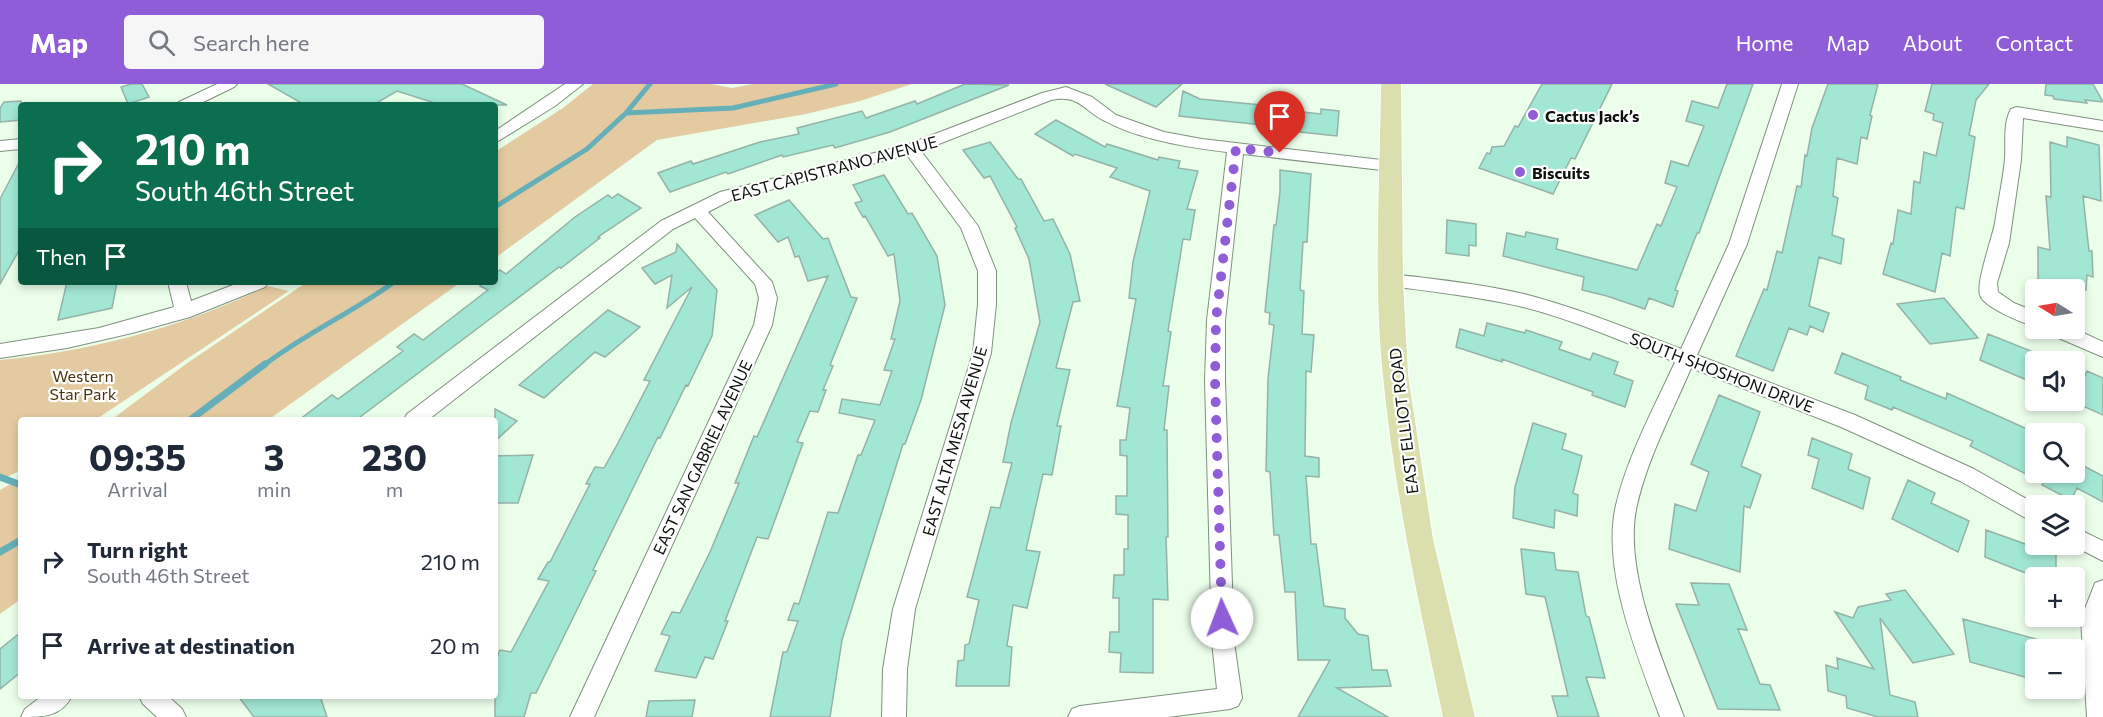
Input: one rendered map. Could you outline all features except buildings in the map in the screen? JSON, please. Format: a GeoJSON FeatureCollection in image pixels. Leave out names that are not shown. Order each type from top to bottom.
{"type":"FeatureCollection","features":[{"type":"Feature","properties":{"kind":"main road","name":"EAST ELLIOT ROAD"},"geometry":{"type":"LineString","coordinates":[[1391,84],[1391,280],[1395,375],[1419,539],[1459,717]]}},
{"type":"Feature","properties":{"kind":"street"},"geometry":{"type":"LineString","coordinates":[[190,102],[229,84]]}},
{"type":"Feature","properties":{"kind":"street"},"geometry":{"type":"LineString","coordinates":[[498,136],[575,84]]}},
{"type":"Feature","properties":{"kind":"street"},"geometry":{"type":"LineString","coordinates":[[1672,717],[1638,624],[1624,558],[1626,507],[1640,461],[1738,244],[1790,84]]}},
{"type":"Feature","properties":{"kind":"street","name":"EAST CAPISTRANO AVENUE"},"geometry":{"type":"LineString","coordinates":[[418,417],[667,225],[726,196],[911,149],[1047,96],[1066,92],[1087,100],[1110,118],[1138,129],[1161,136],[1236,148]]}},
{"type":"Feature","properties":{"kind":"street"},"geometry":{"type":"LineString","coordinates":[[2025,315],[2008,308],[1989,295],[1988,283],[2000,243],[2013,160],[2014,122],[2017,112],[2103,126]]}},
{"type":"Feature","properties":{"kind":"street"},"geometry":{"type":"LineString","coordinates":[[0,146],[18,144]]}},
{"type":"Feature","properties":{"kind":"street"},"geometry":{"type":"LineString","coordinates":[[1080,717],[1230,698],[1222,642],[1215,381],[1216,320],[1236,148],[1390,166]]}},
{"type":"Feature","properties":{"kind":"street","name":"EAST ALTA MESA AVENUE"},"geometry":{"type":"LineString","coordinates":[[894,717],[895,669],[904,609],[982,353],[987,304],[987,270],[969,226],[911,149]]}},
{"type":"Feature","properties":{"kind":"street","name":"EAST SAN GABRIEL AVENUE"},"geometry":{"type":"LineString","coordinates":[[582,717],[763,325],[768,298],[763,282],[698,211]]}},
{"type":"Feature","properties":{"kind":"street","name":"SOUTH SHOSHONI DRIVE"},"geometry":{"type":"LineString","coordinates":[[1391,280],[1475,291],[1524,301],[1578,317],[1859,426],[1967,475],[2025,508]]}},
{"type":"Feature","properties":{"kind":"street"},"geometry":{"type":"LineString","coordinates":[[178,285],[184,312]]}},
{"type":"Feature","properties":{"kind":"street"},"geometry":{"type":"LineString","coordinates":[[0,351],[76,340],[184,312],[252,285]]}},
{"type":"Feature","properties":{"kind":"street"},"geometry":{"type":"LineString","coordinates":[[2078,339],[2103,350]]}},
{"type":"Feature","properties":{"kind":"street"},"geometry":{"type":"LineString","coordinates":[[2085,542],[2103,552]]}},
{"type":"Feature","properties":{"kind":"street"},"geometry":{"type":"LineString","coordinates":[[2099,717],[2092,619],[2103,590]]}},
{"type":"Feature","properties":{"kind":"street"},"geometry":{"type":"LineString","coordinates":[[33,717],[56,699]]}},
{"type":"Feature","properties":{"kind":"street"},"geometry":{"type":"LineString","coordinates":[[154,699],[174,717]]}},
{"type":"Feature","properties":{"kind":"green space"},"geometry":{"type":"Polygon","coordinates":[[[593,84],[711,84],[732,88],[753,84],[912,84],[860,101],[806,114],[657,140],[498,256],[498,150],[563,108],[593,84]]]}},
{"type":"Feature","properties":{"kind":"green space"},"geometry":{"type":"Polygon","coordinates":[[[303,285],[457,285],[272,417],[115,417],[186,364],[303,285]]]}},
{"type":"Feature","properties":{"kind":"green space","name":"Western Star Park"},"geometry":{"type":"Polygon","coordinates":[[[268,286],[289,291],[100,417],[18,417],[18,472],[0,481],[0,360],[69,350],[137,335],[204,314],[268,286]]]}},
{"type":"Feature","properties":{"kind":"green space"},"geometry":{"type":"Polygon","coordinates":[[[18,480],[18,601],[0,614],[0,490],[18,480]]]}},
{"type":"Feature","properties":{"kind":"waterway"},"geometry":{"type":"LineString","coordinates":[[626,113],[650,84]]}},
{"type":"Feature","properties":{"kind":"waterway"},"geometry":{"type":"LineString","coordinates":[[626,113],[733,108],[836,84]]}},
{"type":"Feature","properties":{"kind":"waterway"},"geometry":{"type":"LineString","coordinates":[[498,205],[587,149],[626,113]]}},
{"type":"Feature","properties":{"kind":"waterway"},"geometry":{"type":"LineString","coordinates":[[263,366],[390,285]]}},
{"type":"Feature","properties":{"kind":"waterway"},"geometry":{"type":"LineString","coordinates":[[194,417],[265,364]]}},
{"type":"Feature","properties":{"kind":"waterway"},"geometry":{"type":"LineString","coordinates":[[0,477],[18,484]]}},
{"type":"Feature","properties":{"kind":"waterway"},"geometry":{"type":"LineString","coordinates":[[0,552],[18,542]]}},
{"type":"Feature","properties":{"kind":"place","name":"Cactus Jack’s"},"geometry":{"type":"Point","coordinates":[1533,115]}},
{"type":"Feature","properties":{"kind":"place","name":"Biscuits"},"geometry":{"type":"Point","coordinates":[1520,172]}},
{"type":"Feature","properties":{"kind":"route"},"geometry":{"type":"LineString","coordinates":[[1222,618],[1215,381],[1216,320],[1236,148],[1280,153]]}}]}
